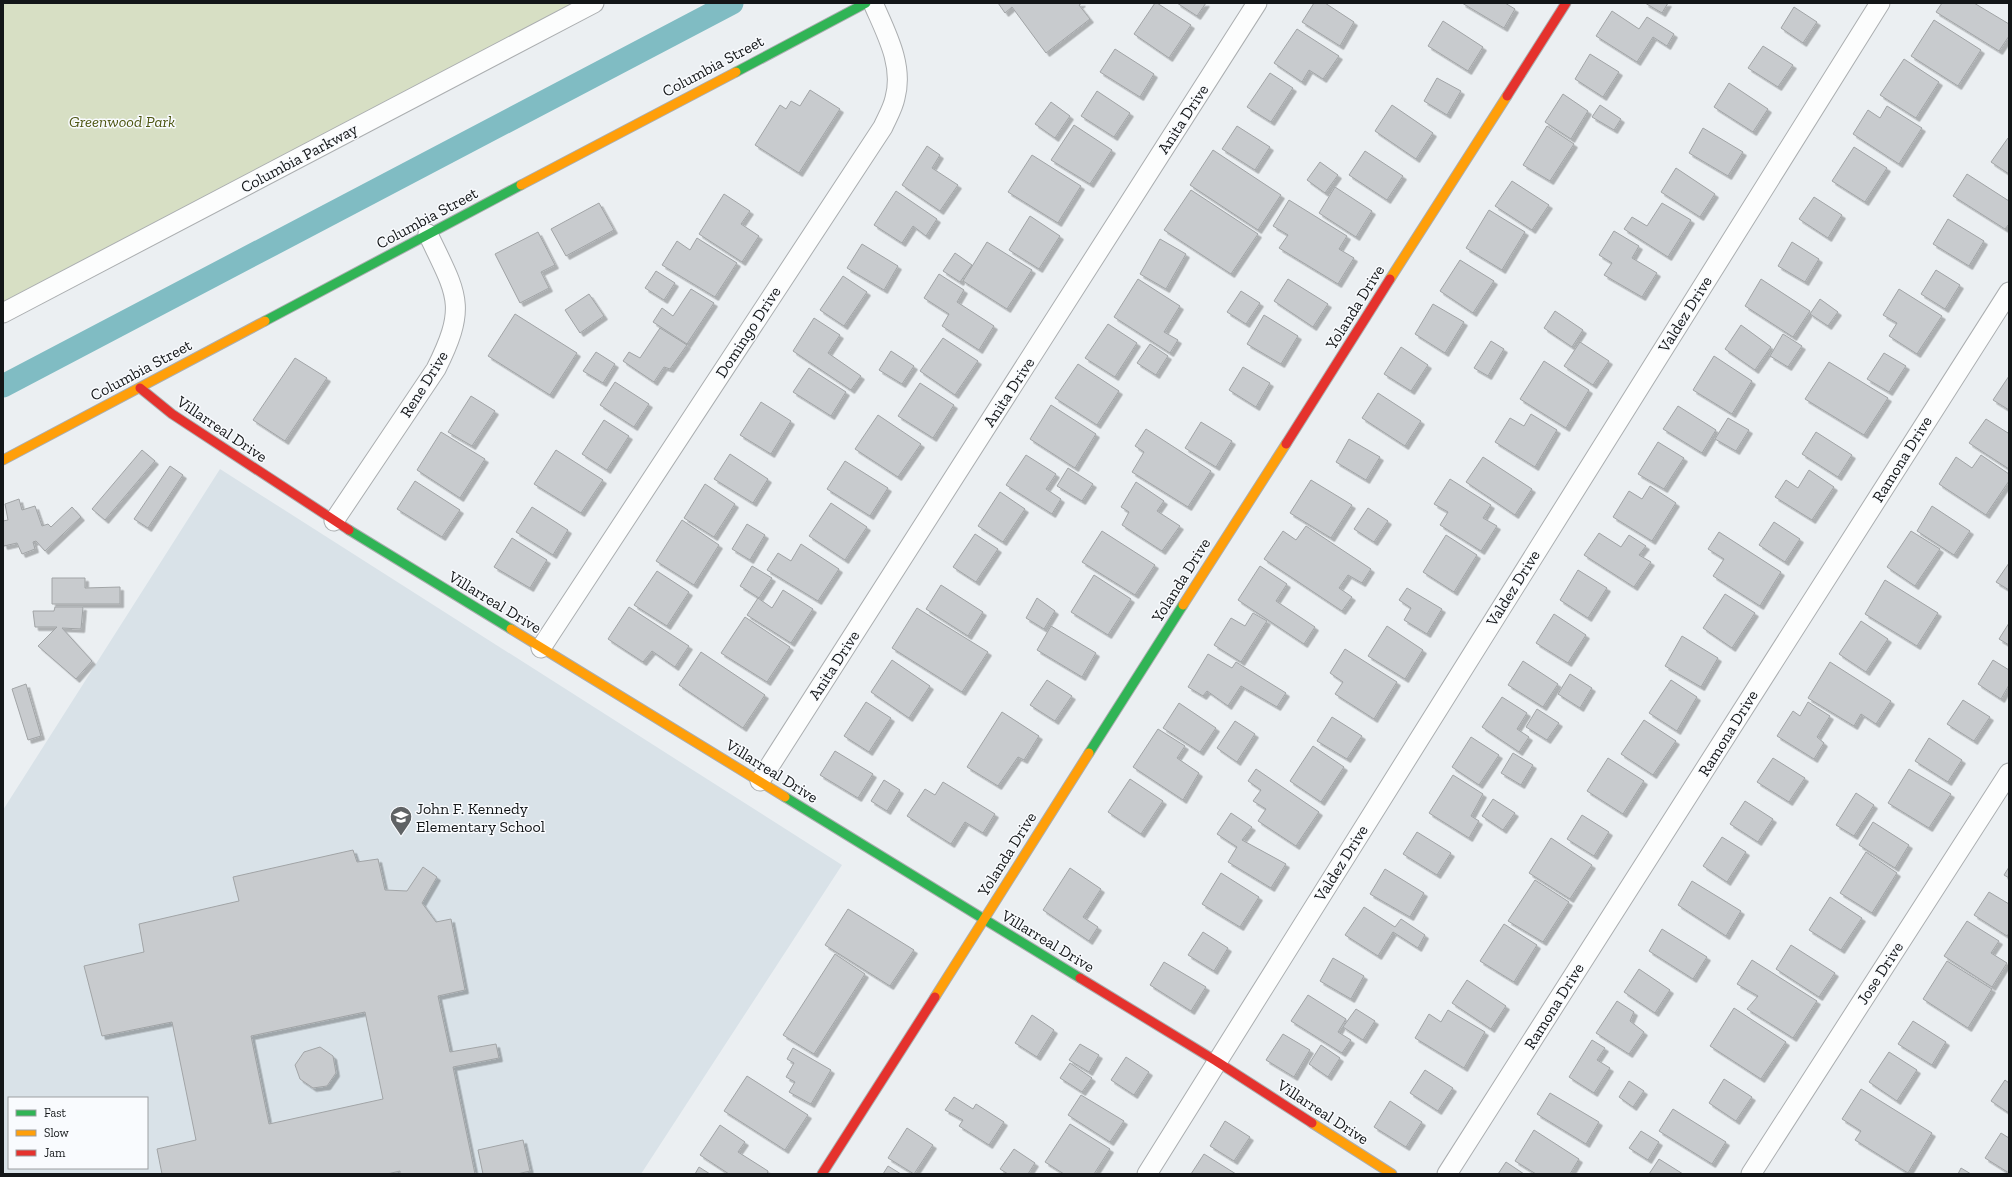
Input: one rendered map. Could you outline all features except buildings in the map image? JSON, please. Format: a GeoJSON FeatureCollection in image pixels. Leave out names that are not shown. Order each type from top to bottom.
{"type":"FeatureCollection","features":[{"type":"Feature","properties":{"kind":"street","name":"Columbia Parkway"},"geometry":{"type":"LineString","coordinates":[[3,313],[594,3]]}},
{"type":"Feature","properties":{"kind":"street","name":"Columbia Street"},"geometry":{"type":"LineString","coordinates":[[3,460],[866,3]]}},
{"type":"Feature","properties":{"kind":"street","name":"Domingo Drive"},"geometry":{"type":"LineString","coordinates":[[541,648],[883,127],[895,99],[898,78],[894,54],[873,3]]}},
{"type":"Feature","properties":{"kind":"street","name":"Anita Drive"},"geometry":{"type":"LineString","coordinates":[[760,782],[1257,3]]}},
{"type":"Feature","properties":{"kind":"street","name":"Yolanda Drive"},"geometry":{"type":"LineString","coordinates":[[822,1174],[1566,3]]}},
{"type":"Feature","properties":{"kind":"street","name":"Valdez Drive"},"geometry":{"type":"LineString","coordinates":[[1147,1174],[1216,1061],[1880,3]]}},
{"type":"Feature","properties":{"kind":"street","name":"Rene Drive"},"geometry":{"type":"LineString","coordinates":[[334,522],[436,369],[449,343],[455,322],[456,307],[453,286],[428,234]]}},
{"type":"Feature","properties":{"kind":"street","name":"Ramona Drive"},"geometry":{"type":"LineString","coordinates":[[1447,1174],[2009,292]]}},
{"type":"Feature","properties":{"kind":"street","name":"Villarreal Drive"},"geometry":{"type":"LineString","coordinates":[[140,388],[172,414],[334,522],[1216,1061],[1392,1174]]}},
{"type":"Feature","properties":{"kind":"street","name":"Jose Drive"},"geometry":{"type":"LineString","coordinates":[[1751,1174],[2009,773]]}},
{"type":"Feature","properties":{"kind":"shaded area","name":"John F. Kennedy Elementary School"},"geometry":{"type":"Polygon","coordinates":[[[220,469],[842,865],[641,1174],[3,1174],[3,810],[220,469]]]}},
{"type":"Feature","properties":{"kind":"green space","name":"Greenwood Park"},"geometry":{"type":"Polygon","coordinates":[[[3,3],[573,3],[3,322],[3,3]]]}},
{"type":"Feature","properties":{"kind":"waterway"},"geometry":{"type":"LineString","coordinates":[[3,386],[732,3]]}},
{"type":"Feature","properties":{"kind":"traffic: fast"},"geometry":{"type":"LineString","coordinates":[[736,72],[866,3]]}},
{"type":"Feature","properties":{"kind":"traffic: fast"},"geometry":{"type":"LineString","coordinates":[[265,321],[521,185]]}},
{"type":"Feature","properties":{"kind":"traffic: fast"},"geometry":{"type":"LineString","coordinates":[[349,530],[511,629]]}},
{"type":"Feature","properties":{"kind":"traffic: fast"},"geometry":{"type":"LineString","coordinates":[[1089,753],[1183,605]]}},
{"type":"Feature","properties":{"kind":"traffic: fast"},"geometry":{"type":"LineString","coordinates":[[785,797],[1080,978]]}},
{"type":"Feature","properties":{"kind":"traffic: slow"},"geometry":{"type":"LineString","coordinates":[[521,185],[736,72]]}},
{"type":"Feature","properties":{"kind":"traffic: slow"},"geometry":{"type":"LineString","coordinates":[[1390,279],[1507,96]]}},
{"type":"Feature","properties":{"kind":"traffic: slow"},"geometry":{"type":"LineString","coordinates":[[3,460],[265,321]]}},
{"type":"Feature","properties":{"kind":"traffic: slow"},"geometry":{"type":"LineString","coordinates":[[1183,605],[1286,444]]}},
{"type":"Feature","properties":{"kind":"traffic: slow"},"geometry":{"type":"LineString","coordinates":[[511,629],[785,797]]}},
{"type":"Feature","properties":{"kind":"traffic: slow"},"geometry":{"type":"LineString","coordinates":[[935,997],[1089,753]]}},
{"type":"Feature","properties":{"kind":"traffic: slow"},"geometry":{"type":"LineString","coordinates":[[1312,1123],[1392,1174]]}},
{"type":"Feature","properties":{"kind":"traffic: jam"},"geometry":{"type":"LineString","coordinates":[[1507,96],[1566,3]]}},
{"type":"Feature","properties":{"kind":"traffic: jam"},"geometry":{"type":"LineString","coordinates":[[1286,444],[1390,279]]}},
{"type":"Feature","properties":{"kind":"traffic: jam"},"geometry":{"type":"LineString","coordinates":[[140,388],[172,414],[349,530]]}},
{"type":"Feature","properties":{"kind":"traffic: jam"},"geometry":{"type":"LineString","coordinates":[[1080,978],[1216,1061],[1312,1123]]}},
{"type":"Feature","properties":{"kind":"traffic: jam"},"geometry":{"type":"LineString","coordinates":[[822,1174],[935,997]]}},
{"type":"Feature","properties":{"kind":"place","name":"John F. Kennedy Elementary School"},"geometry":{"type":"Point","coordinates":[401,836]}}]}
